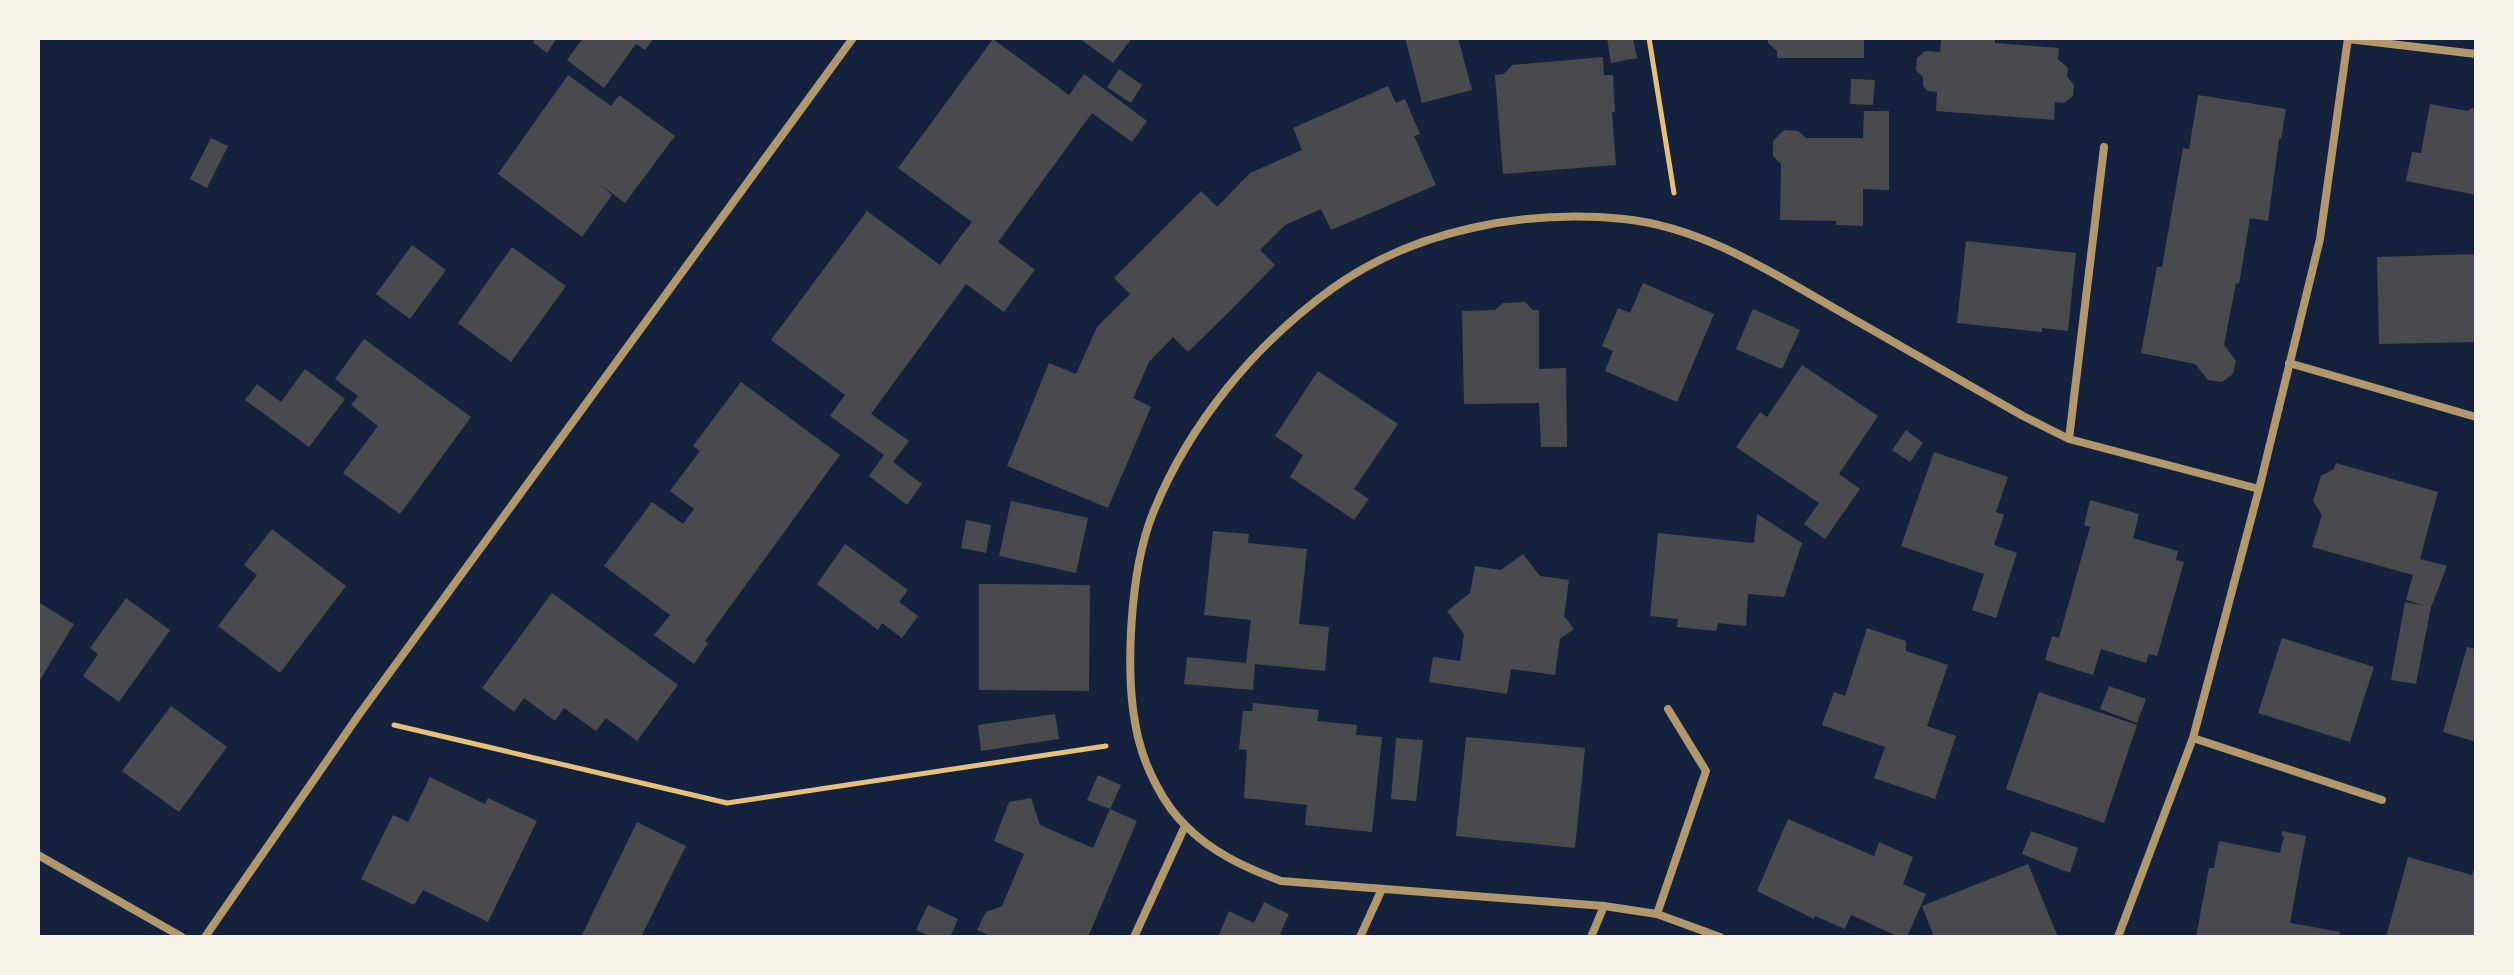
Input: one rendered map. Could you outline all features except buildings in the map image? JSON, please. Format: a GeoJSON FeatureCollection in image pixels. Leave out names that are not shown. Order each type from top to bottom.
{"type":"FeatureCollection","features":[{"type":"Feature","properties":{"kind":"street"},"geometry":{"type":"LineString","coordinates":[[205,937],[358,716],[853,38]]}},
{"type":"Feature","properties":{"kind":"street"},"geometry":{"type":"LineString","coordinates":[[2118,937],[2193,738],[2259,489],[2320,239],[2348,39],[2476,54]]}},
{"type":"Feature","properties":{"kind":"street"},"geometry":{"type":"LineString","coordinates":[[2069,439],[2104,147]]}},
{"type":"Feature","properties":{"kind":"street"},"geometry":{"type":"LineString","coordinates":[[1720,937],[1657,914],[1604,906],[1281,881],[1245,867],[1214,849],[1185,826],[1169,805],[1139,741],[1132,684],[1131,626],[1138,565],[1153,513],[1208,413],[1239,373],[1287,324],[1335,286],[1388,256],[1452,233],[1512,220],[1575,216],[1626,219],[1678,229],[1749,261],[2069,439],[2259,489]]}},
{"type":"Feature","properties":{"kind":"street"},"geometry":{"type":"LineString","coordinates":[[2289,363],[2476,417]]}},
{"type":"Feature","properties":{"kind":"street"},"geometry":{"type":"LineString","coordinates":[[1657,914],[1706,771],[1668,709]]}},
{"type":"Feature","properties":{"kind":"street"},"geometry":{"type":"LineString","coordinates":[[2193,738],[2382,800]]}},
{"type":"Feature","properties":{"kind":"street"},"geometry":{"type":"LineString","coordinates":[[1134,937],[1185,826]]}},
{"type":"Feature","properties":{"kind":"street"},"geometry":{"type":"LineString","coordinates":[[38,855],[182,937]]}},
{"type":"Feature","properties":{"kind":"street"},"geometry":{"type":"LineString","coordinates":[[1360,937],[1382,889]]}},
{"type":"Feature","properties":{"kind":"street"},"geometry":{"type":"LineString","coordinates":[[1591,937],[1604,906]]}},
{"type":"Feature","properties":{"kind":"path"},"geometry":{"type":"LineString","coordinates":[[1649,38],[1678,229]]}},
{"type":"Feature","properties":{"kind":"path"},"geometry":{"type":"LineString","coordinates":[[358,716],[727,803],[1139,741]]}}]}
